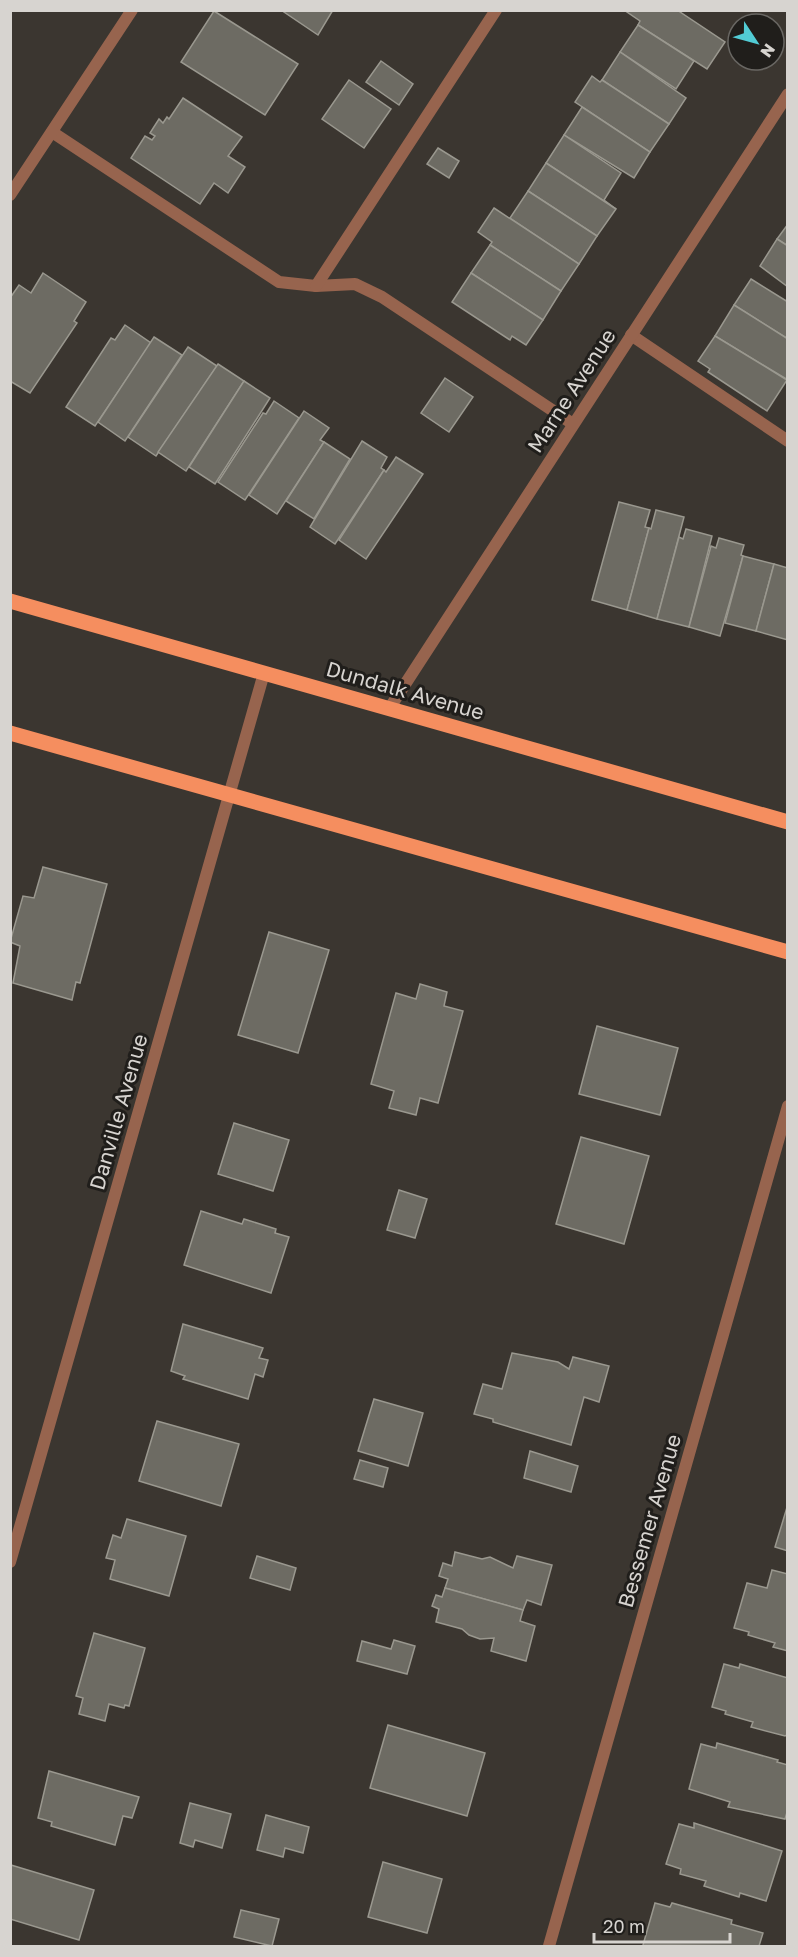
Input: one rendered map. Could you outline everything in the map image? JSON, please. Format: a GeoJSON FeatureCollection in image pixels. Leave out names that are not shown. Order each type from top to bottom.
{"type":"FeatureCollection","features":[{"type":"Feature","properties":{"kind":"main road","name":"Dundalk Avenue"},"geometry":{"type":"LineString","coordinates":[[10,601],[788,822]]}},
{"type":"Feature","properties":{"kind":"main road"},"geometry":{"type":"LineString","coordinates":[[10,733],[788,952]]}},
{"type":"Feature","properties":{"kind":"street"},"geometry":{"type":"LineString","coordinates":[[10,195],[132,10]]}},
{"type":"Feature","properties":{"kind":"street"},"geometry":{"type":"LineString","coordinates":[[316,286],[496,10]]}},
{"type":"Feature","properties":{"kind":"street","name":"Marne Avenue"},"geometry":{"type":"LineString","coordinates":[[389,708],[788,94]]}},
{"type":"Feature","properties":{"kind":"street"},"geometry":{"type":"LineString","coordinates":[[52,132],[279,282],[316,286],[355,284],[382,297],[573,424]]}},
{"type":"Feature","properties":{"kind":"street"},"geometry":{"type":"LineString","coordinates":[[631,335],[788,441]]}},
{"type":"Feature","properties":{"kind":"street","name":"Danville Avenue"},"geometry":{"type":"LineString","coordinates":[[10,1562],[264,673]]}},
{"type":"Feature","properties":{"kind":"street","name":"Bessemer Avenue"},"geometry":{"type":"LineString","coordinates":[[549,1947],[788,1106]]}},
{"type":"Feature","properties":{"kind":"building"},"geometry":{"type":"Polygon","coordinates":[[[281,10],[333,10],[318,35],[281,10]]]}},
{"type":"Feature","properties":{"kind":"building"},"geometry":{"type":"Polygon","coordinates":[[[624,10],[677,10],[725,42],[707,69],[638,25],[640,21],[624,10]]]}},
{"type":"Feature","properties":{"kind":"building"},"geometry":{"type":"Polygon","coordinates":[[[214,11],[298,64],[265,115],[181,62],[214,11]]]}},
{"type":"Feature","properties":{"kind":"building"},"geometry":{"type":"Polygon","coordinates":[[[638,25],[694,61],[676,89],[620,52],[638,25]]]}},
{"type":"Feature","properties":{"kind":"building"},"geometry":{"type":"Polygon","coordinates":[[[620,52],[686,98],[669,124],[602,80],[620,52]]]}},
{"type":"Feature","properties":{"kind":"building"},"geometry":{"type":"Polygon","coordinates":[[[381,61],[413,84],[399,105],[366,82],[381,61]]]}},
{"type":"Feature","properties":{"kind":"building"},"geometry":{"type":"Polygon","coordinates":[[[592,76],[600,82],[602,80],[669,124],[650,152],[575,102],[592,76]]]}},
{"type":"Feature","properties":{"kind":"building"},"geometry":{"type":"Polygon","coordinates":[[[349,80],[391,109],[364,148],[322,119],[349,80]]]}},
{"type":"Feature","properties":{"kind":"building"},"geometry":{"type":"Polygon","coordinates":[[[183,98],[242,137],[228,156],[245,167],[228,193],[214,183],[200,204],[131,158],[145,136],[152,140],[155,136],[150,133],[159,119],[163,123],[167,117],[169,119],[183,98]]]}},
{"type":"Feature","properties":{"kind":"building"},"geometry":{"type":"Polygon","coordinates":[[[582,107],[650,152],[634,178],[564,135],[582,107]]]}},
{"type":"Feature","properties":{"kind":"building"},"geometry":{"type":"Polygon","coordinates":[[[564,135],[621,173],[604,200],[616,209],[546,163],[564,135]]]}},
{"type":"Feature","properties":{"kind":"building"},"geometry":{"type":"Polygon","coordinates":[[[438,148],[459,161],[449,178],[427,164],[438,148]]]}},
{"type":"Feature","properties":{"kind":"building"},"geometry":{"type":"Polygon","coordinates":[[[546,163],[616,209],[597,236],[528,191],[546,163]]]}},
{"type":"Feature","properties":{"kind":"building"},"geometry":{"type":"Polygon","coordinates":[[[528,191],[597,236],[579,264],[510,218],[528,191]]]}},
{"type":"Feature","properties":{"kind":"building"},"geometry":{"type":"Polygon","coordinates":[[[494,208],[579,264],[561,291],[490,245],[492,242],[478,232],[494,208]]]}},
{"type":"Feature","properties":{"kind":"building"},"geometry":{"type":"Polygon","coordinates":[[[788,224],[788,246],[777,239],[788,224]]]}},
{"type":"Feature","properties":{"kind":"building"},"geometry":{"type":"Polygon","coordinates":[[[777,239],[788,246],[788,287],[760,266],[777,239]]]}},
{"type":"Feature","properties":{"kind":"building"},"geometry":{"type":"Polygon","coordinates":[[[490,245],[561,291],[543,320],[471,273],[490,245]]]}},
{"type":"Feature","properties":{"kind":"building"},"geometry":{"type":"Polygon","coordinates":[[[43,273],[86,302],[74,321],[77,323],[30,393],[10,381],[10,298],[19,285],[31,293],[43,273]]]}},
{"type":"Feature","properties":{"kind":"building"},"geometry":{"type":"Polygon","coordinates":[[[471,273],[543,320],[526,345],[512,336],[510,340],[452,302],[471,273]]]}},
{"type":"Feature","properties":{"kind":"building"},"geometry":{"type":"Polygon","coordinates":[[[751,279],[788,302],[788,339],[734,305],[751,279]]]}},
{"type":"Feature","properties":{"kind":"building"},"geometry":{"type":"Polygon","coordinates":[[[734,305],[788,339],[788,380],[715,336],[734,305]]]}},
{"type":"Feature","properties":{"kind":"building"},"geometry":{"type":"Polygon","coordinates":[[[125,325],[151,343],[95,426],[66,407],[111,338],[115,340],[125,325]]]}},
{"type":"Feature","properties":{"kind":"building"},"geometry":{"type":"Polygon","coordinates":[[[715,336],[787,380],[767,411],[708,372],[710,369],[698,361],[715,336]]]}},
{"type":"Feature","properties":{"kind":"building"},"geometry":{"type":"Polygon","coordinates":[[[154,337],[182,355],[125,441],[98,422],[154,337]]]}},
{"type":"Feature","properties":{"kind":"building"},"geometry":{"type":"Polygon","coordinates":[[[188,347],[217,366],[156,456],[128,437],[188,347]]]}},
{"type":"Feature","properties":{"kind":"building"},"geometry":{"type":"Polygon","coordinates":[[[218,364],[244,381],[186,471],[158,452],[218,364]]]}},
{"type":"Feature","properties":{"kind":"building"},"geometry":{"type":"Polygon","coordinates":[[[445,378],[473,397],[449,432],[421,413],[445,378]]]}},
{"type":"Feature","properties":{"kind":"building"},"geometry":{"type":"Polygon","coordinates":[[[244,381],[270,398],[215,484],[189,467],[244,381]]]}},
{"type":"Feature","properties":{"kind":"building"},"geometry":{"type":"Polygon","coordinates":[[[274,401],[299,418],[245,500],[218,482],[263,413],[266,414],[274,401]]]}},
{"type":"Feature","properties":{"kind":"building"},"geometry":{"type":"Polygon","coordinates":[[[304,411],[329,428],[320,440],[324,442],[277,514],[249,495],[304,411]]]}},
{"type":"Feature","properties":{"kind":"building"},"geometry":{"type":"Polygon","coordinates":[[[362,441],[387,457],[381,468],[384,470],[335,544],[310,527],[362,441]]]}},
{"type":"Feature","properties":{"kind":"building"},"geometry":{"type":"Polygon","coordinates":[[[324,442],[350,459],[314,519],[286,501],[324,442]]]}},
{"type":"Feature","properties":{"kind":"building"},"geometry":{"type":"Polygon","coordinates":[[[396,457],[423,474],[366,559],[339,540],[384,470],[386,472],[396,457]]]}},
{"type":"Feature","properties":{"kind":"building"},"geometry":{"type":"Polygon","coordinates":[[[619,502],[650,510],[645,527],[649,528],[627,610],[592,600],[619,502]]]}},
{"type":"Feature","properties":{"kind":"building"},"geometry":{"type":"Polygon","coordinates":[[[656,510],[684,517],[657,619],[627,610],[656,510]]]}},
{"type":"Feature","properties":{"kind":"building"},"geometry":{"type":"Polygon","coordinates":[[[686,529],[712,536],[689,627],[657,619],[679,537],[683,539],[686,529]]]}},
{"type":"Feature","properties":{"kind":"building"},"geometry":{"type":"Polygon","coordinates":[[[719,538],[744,545],[741,555],[743,556],[720,636],[689,627],[711,546],[716,548],[719,538]]]}},
{"type":"Feature","properties":{"kind":"building"},"geometry":{"type":"Polygon","coordinates":[[[743,556],[774,564],[756,631],[725,623],[743,556]]]}},
{"type":"Feature","properties":{"kind":"building"},"geometry":{"type":"Polygon","coordinates":[[[774,564],[788,568],[788,640],[756,631],[774,564]]]}},
{"type":"Feature","properties":{"kind":"building"},"geometry":{"type":"Polygon","coordinates":[[[43,867],[107,884],[80,983],[76,982],[72,1000],[13,983],[20,946],[10,942],[23,896],[34,898],[43,867]]]}},
{"type":"Feature","properties":{"kind":"building"},"geometry":{"type":"Polygon","coordinates":[[[269,932],[329,950],[298,1053],[238,1035],[269,932]]]}},
{"type":"Feature","properties":{"kind":"building"},"geometry":{"type":"Polygon","coordinates":[[[420,984],[447,992],[444,1006],[463,1011],[438,1103],[420,1098],[416,1115],[389,1108],[394,1091],[371,1084],[396,993],[416,999],[420,984]]]}},
{"type":"Feature","properties":{"kind":"building"},"geometry":{"type":"Polygon","coordinates":[[[597,1026],[678,1048],[660,1115],[579,1094],[597,1026]]]}},
{"type":"Feature","properties":{"kind":"building"},"geometry":{"type":"Polygon","coordinates":[[[234,1123],[289,1140],[273,1191],[218,1174],[234,1123]]]}},
{"type":"Feature","properties":{"kind":"building"},"geometry":{"type":"Polygon","coordinates":[[[581,1137],[649,1156],[624,1244],[556,1224],[581,1137]]]}},
{"type":"Feature","properties":{"kind":"building"},"geometry":{"type":"Polygon","coordinates":[[[399,1190],[427,1199],[415,1238],[387,1230],[399,1190]]]}},
{"type":"Feature","properties":{"kind":"building"},"geometry":{"type":"Polygon","coordinates":[[[201,1211],[242,1224],[244,1219],[276,1229],[275,1233],[289,1237],[271,1293],[184,1265],[201,1211]]]}},
{"type":"Feature","properties":{"kind":"building"},"geometry":{"type":"Polygon","coordinates":[[[183,1324],[263,1348],[259,1358],[268,1360],[263,1377],[255,1374],[248,1399],[183,1379],[185,1376],[171,1371],[183,1324]]]}},
{"type":"Feature","properties":{"kind":"building"},"geometry":{"type":"Polygon","coordinates":[[[512,1353],[558,1362],[569,1369],[573,1357],[609,1366],[599,1402],[584,1397],[571,1445],[493,1422],[493,1419],[474,1414],[483,1384],[502,1389],[512,1353]]]}},
{"type":"Feature","properties":{"kind":"building"},"geometry":{"type":"Polygon","coordinates":[[[374,1399],[423,1413],[408,1466],[358,1451],[374,1399]]]}},
{"type":"Feature","properties":{"kind":"building"},"geometry":{"type":"Polygon","coordinates":[[[157,1421],[239,1444],[221,1506],[139,1481],[157,1421]]]}},
{"type":"Feature","properties":{"kind":"building"},"geometry":{"type":"Polygon","coordinates":[[[530,1451],[578,1466],[571,1492],[524,1478],[530,1451]]]}},
{"type":"Feature","properties":{"kind":"building"},"geometry":{"type":"Polygon","coordinates":[[[360,1460],[388,1468],[383,1487],[354,1479],[360,1460]]]}},
{"type":"Feature","properties":{"kind":"building"},"geometry":{"type":"Polygon","coordinates":[[[788,1504],[788,1551],[775,1547],[788,1504]]]}},
{"type":"Feature","properties":{"kind":"building"},"geometry":{"type":"Polygon","coordinates":[[[127,1519],[186,1536],[169,1596],[110,1579],[115,1560],[106,1558],[113,1535],[121,1538],[127,1519]]]}},
{"type":"Feature","properties":{"kind":"building"},"geometry":{"type":"Polygon","coordinates":[[[455,1552],[482,1559],[490,1557],[513,1568],[517,1556],[552,1565],[541,1605],[527,1600],[523,1610],[445,1588],[448,1579],[439,1576],[443,1563],[452,1566],[455,1552]]]}},
{"type":"Feature","properties":{"kind":"building"},"geometry":{"type":"Polygon","coordinates":[[[257,1556],[296,1568],[290,1590],[250,1578],[257,1556]]]}},
{"type":"Feature","properties":{"kind":"building"},"geometry":{"type":"Polygon","coordinates":[[[772,1570],[788,1574],[788,1651],[773,1647],[775,1643],[734,1628],[747,1583],[767,1588],[772,1570]]]}},
{"type":"Feature","properties":{"kind":"building"},"geometry":{"type":"Polygon","coordinates":[[[445,1588],[523,1610],[520,1621],[535,1626],[526,1661],[491,1651],[494,1638],[480,1639],[469,1635],[462,1629],[436,1622],[439,1609],[432,1606],[436,1595],[442,1597],[445,1588]]]}},
{"type":"Feature","properties":{"kind":"building"},"geometry":{"type":"Polygon","coordinates":[[[94,1633],[145,1648],[129,1706],[125,1705],[124,1708],[109,1704],[105,1721],[79,1714],[83,1698],[76,1696],[94,1633]]]}},
{"type":"Feature","properties":{"kind":"building"},"geometry":{"type":"Polygon","coordinates":[[[394,1640],[415,1646],[407,1674],[357,1661],[362,1641],[391,1649],[394,1640]]]}},
{"type":"Feature","properties":{"kind":"building"},"geometry":{"type":"Polygon","coordinates":[[[724,1664],[739,1668],[740,1664],[788,1678],[788,1734],[785,1736],[751,1727],[753,1722],[725,1714],[726,1711],[712,1707],[724,1664]]]}},
{"type":"Feature","properties":{"kind":"building"},"geometry":{"type":"Polygon","coordinates":[[[388,1725],[485,1753],[467,1816],[370,1788],[388,1725]]]}},
{"type":"Feature","properties":{"kind":"building"},"geometry":{"type":"Polygon","coordinates":[[[717,1743],[778,1760],[777,1762],[788,1765],[788,1809],[785,1819],[728,1807],[730,1802],[689,1789],[701,1744],[716,1748],[717,1743]]]}},
{"type":"Feature","properties":{"kind":"building"},"geometry":{"type":"Polygon","coordinates":[[[49,1771],[139,1797],[132,1818],[123,1816],[115,1845],[51,1826],[52,1822],[38,1818],[49,1771]]]}},
{"type":"Feature","properties":{"kind":"building"},"geometry":{"type":"Polygon","coordinates":[[[190,1803],[231,1814],[222,1848],[195,1840],[193,1847],[180,1843],[190,1803]]]}},
{"type":"Feature","properties":{"kind":"building"},"geometry":{"type":"Polygon","coordinates":[[[266,1815],[309,1827],[303,1853],[285,1848],[283,1857],[257,1850],[266,1815]]]}},
{"type":"Feature","properties":{"kind":"building"},"geometry":{"type":"Polygon","coordinates":[[[694,1823],[782,1851],[766,1901],[740,1893],[739,1897],[704,1886],[706,1881],[680,1874],[681,1869],[666,1864],[679,1824],[694,1828],[694,1823]]]}},
{"type":"Feature","properties":{"kind":"building"},"geometry":{"type":"Polygon","coordinates":[[[383,1862],[442,1879],[427,1933],[368,1917],[383,1862]]]}},
{"type":"Feature","properties":{"kind":"building"},"geometry":{"type":"Polygon","coordinates":[[[11,1865],[94,1890],[79,1940],[10,1919],[11,1865]]]}},
{"type":"Feature","properties":{"kind":"building"},"geometry":{"type":"Polygon","coordinates":[[[655,1903],[670,1907],[672,1903],[732,1920],[731,1924],[763,1933],[759,1946],[643,1945],[655,1903]]]}},
{"type":"Feature","properties":{"kind":"building"},"geometry":{"type":"Polygon","coordinates":[[[241,1910],[279,1919],[272,1946],[234,1937],[241,1910]]]}}]}
